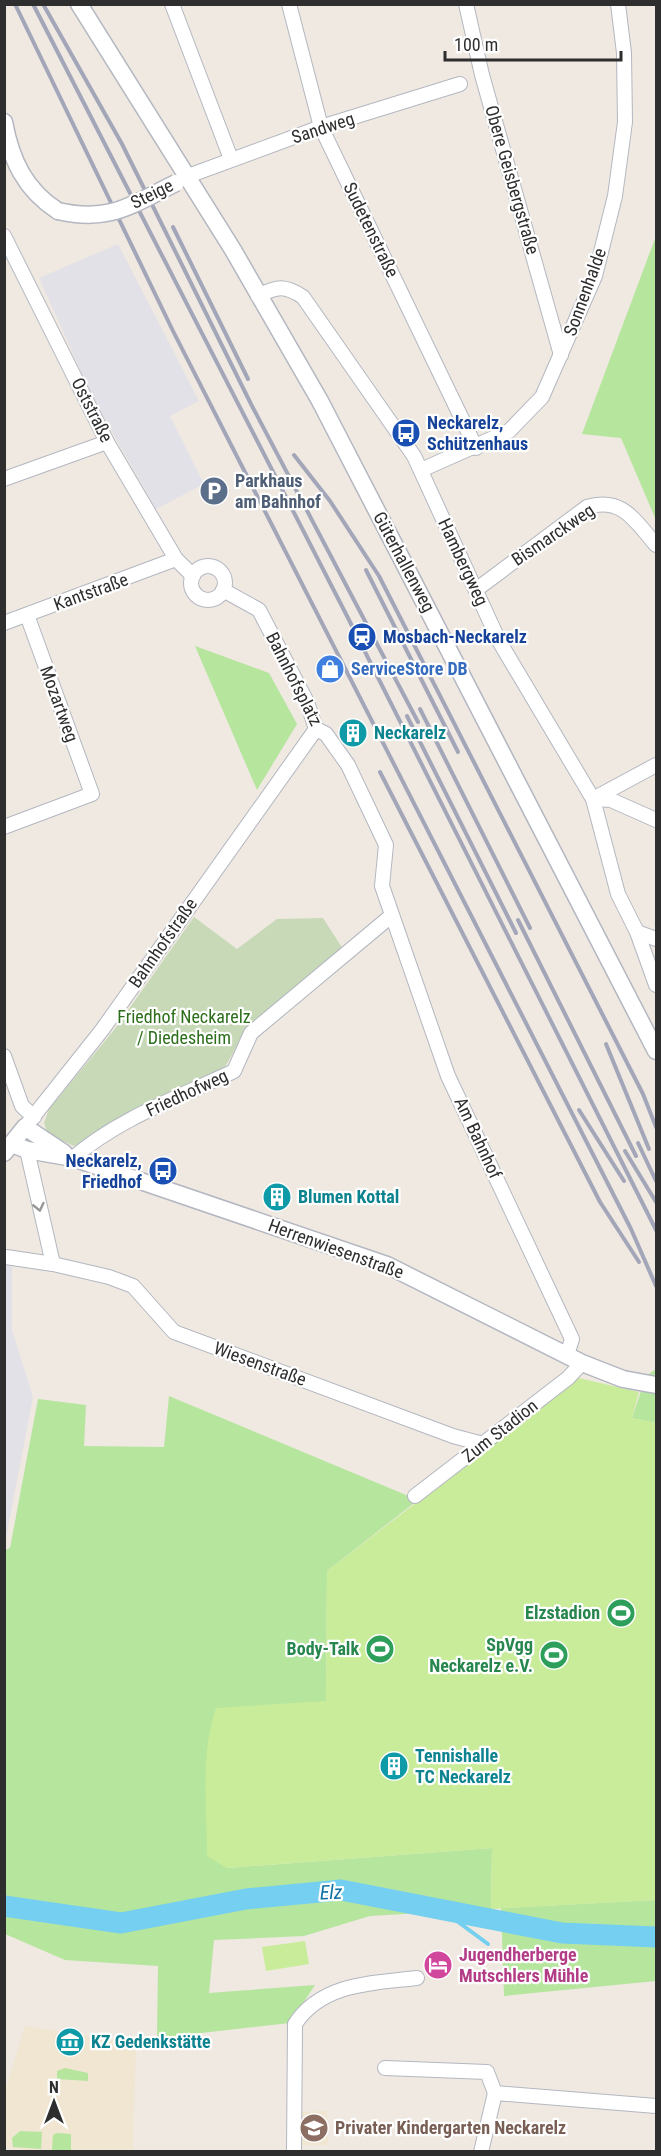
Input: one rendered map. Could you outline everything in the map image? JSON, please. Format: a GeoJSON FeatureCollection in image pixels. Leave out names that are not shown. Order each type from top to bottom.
{"type":"FeatureCollection","features":[{"type":"Feature","properties":{"kind":"street","name":"Steige"},"geometry":{"type":"LineString","coordinates":[[4,122],[13,160],[27,183],[42,201],[58,211],[83,217],[111,214],[182,179],[80,4]]}},
{"type":"Feature","properties":{"kind":"street"},"geometry":{"type":"LineString","coordinates":[[172,4],[231,159]]}},
{"type":"Feature","properties":{"kind":"street","name":"Sudetenstraße"},"geometry":{"type":"LineString","coordinates":[[289,4],[321,127],[476,448]]}},
{"type":"Feature","properties":{"kind":"street","name":"Obere Geisbergstraße"},"geometry":{"type":"LineString","coordinates":[[466,4],[482,75],[561,355]]}},
{"type":"Feature","properties":{"kind":"street","name":"Sonnenhalde"},"geometry":{"type":"LineString","coordinates":[[421,470],[476,448],[509,431],[543,397],[595,276],[615,196],[625,122],[624,53],[618,4]]}},
{"type":"Feature","properties":{"kind":"street","name":"Sandweg"},"geometry":{"type":"LineString","coordinates":[[182,179],[321,127],[460,84]]}},
{"type":"Feature","properties":{"kind":"street","name":"Güterhallenweg"},"geometry":{"type":"LineString","coordinates":[[182,179],[258,296],[325,411],[657,1051]]}},
{"type":"Feature","properties":{"kind":"street","name":"Oststraße"},"geometry":{"type":"LineString","coordinates":[[4,236],[107,442],[176,559],[193,576]]}},
{"type":"Feature","properties":{"kind":"street","name":"Hambergweg"},"geometry":{"type":"LineString","coordinates":[[258,296],[275,287],[288,287],[303,297],[421,470],[499,641],[593,799],[618,894],[637,932],[657,985]]}},
{"type":"Feature","properties":{"kind":"street"},"geometry":{"type":"LineString","coordinates":[[4,479],[107,442]]}},
{"type":"Feature","properties":{"kind":"street","name":"Bismarckweg"},"geometry":{"type":"LineString","coordinates":[[477,589],[588,507],[603,502],[621,507],[657,545]]}},
{"type":"Feature","properties":{"kind":"street","name":"Kantstraße"},"geometry":{"type":"LineString","coordinates":[[4,623],[176,559]]}},
{"type":"Feature","properties":{"kind":"street"},"geometry":{"type":"LineString","coordinates":[[213,567],[223,575],[223,590],[214,598],[201,598],[192,588],[193,576],[200,568],[213,567]]}},
{"type":"Feature","properties":{"kind":"street","name":"Bahnhofsplatz"},"geometry":{"type":"LineString","coordinates":[[223,590],[259,610],[307,702],[316,729],[326,734],[348,765],[386,845],[382,886],[390,916]]}},
{"type":"Feature","properties":{"kind":"street","name":"Mozartweg"},"geometry":{"type":"LineString","coordinates":[[4,827],[92,794],[27,615]]}},
{"type":"Feature","properties":{"kind":"street","name":"Bahnhofstraße"},"geometry":{"type":"LineString","coordinates":[[15,1149],[29,1122],[102,1030],[316,729]]}},
{"type":"Feature","properties":{"kind":"street"},"geometry":{"type":"LineString","coordinates":[[593,799],[657,765]]}},
{"type":"Feature","properties":{"kind":"street"},"geometry":{"type":"LineString","coordinates":[[593,799],[611,800],[657,820]]}},
{"type":"Feature","properties":{"kind":"street","name":"Friedhofweg"},"geometry":{"type":"LineString","coordinates":[[73,1158],[91,1142],[151,1110],[234,1071],[251,1033],[390,916]]}},
{"type":"Feature","properties":{"kind":"street","name":"Am Bahnhof"},"geometry":{"type":"LineString","coordinates":[[390,916],[448,1076],[573,1339],[575,1359]]}},
{"type":"Feature","properties":{"kind":"street"},"geometry":{"type":"LineString","coordinates":[[637,932],[657,939]]}},
{"type":"Feature","properties":{"kind":"street"},"geometry":{"type":"LineString","coordinates":[[4,1056],[29,1122]]}},
{"type":"Feature","properties":{"kind":"street","name":"Herrenwiesenstraße"},"geometry":{"type":"LineString","coordinates":[[29,1122],[73,1158]]}},
{"type":"Feature","properties":{"kind":"street"},"geometry":{"type":"LineString","coordinates":[[15,1149],[53,1264]]}},
{"type":"Feature","properties":{"kind":"street","name":"Herrenwiesenstraße"},"geometry":{"type":"LineString","coordinates":[[15,1149],[73,1158],[387,1265],[575,1359],[624,1379],[657,1384]]}},
{"type":"Feature","properties":{"kind":"street","name":"Wiesenstraße"},"geometry":{"type":"LineString","coordinates":[[6,1257],[53,1264],[110,1277],[134,1286],[174,1332],[483,1444]]}},
{"type":"Feature","properties":{"kind":"street","name":"Zum Stadion"},"geometry":{"type":"LineString","coordinates":[[415,1496],[568,1378],[575,1359]]}},
{"type":"Feature","properties":{"kind":"street"},"geometry":{"type":"LineString","coordinates":[[294,2151],[295,2024],[304,2010],[346,1987],[417,1978]]}},
{"type":"Feature","properties":{"kind":"street"},"geometry":{"type":"LineString","coordinates":[[385,2068],[487,2072],[495,2093],[481,2151]]}},
{"type":"Feature","properties":{"kind":"street"},"geometry":{"type":"LineString","coordinates":[[495,2093],[657,2106]]}},
{"type":"Feature","properties":{"kind":"shaded area"},"geometry":{"type":"Polygon","coordinates":[[[118,244],[199,401],[170,416],[204,484],[156,509],[94,400],[39,278],[118,244]]]}},
{"type":"Feature","properties":{"kind":"shaded area"},"geometry":{"type":"Polygon","coordinates":[[[5,1262],[12,1263],[12,1330],[33,1397],[5,1543],[5,1262]]]}},
{"type":"Feature","properties":{"kind":"shaded area"},"geometry":{"type":"Polygon","coordinates":[[[25,2026],[136,2043],[133,2151],[51,2152],[5,2148],[5,2091],[25,2026]]]}},
{"type":"Feature","properties":{"kind":"shaded area","name":"Privater Kindergarten Neckarelz"},"geometry":{"type":"Polygon","coordinates":[[[327,2111],[328,2145],[301,2145],[300,2112],[327,2111]]]}},
{"type":"Feature","properties":{"kind":"green space"},"geometry":{"type":"Polygon","coordinates":[[[656,236],[656,520],[621,438],[582,434],[656,236]]]}},
{"type":"Feature","properties":{"kind":"green space"},"geometry":{"type":"Polygon","coordinates":[[[195,646],[269,673],[297,724],[257,790],[195,646]]]}},
{"type":"Feature","properties":{"kind":"green space","name":"Friedhof Neckarelz / Diedesheim"},"geometry":{"type":"Polygon","coordinates":[[[194,917],[237,949],[277,919],[323,918],[343,949],[245,1032],[222,1072],[131,1114],[74,1146],[48,1134],[44,1123],[49,1109],[114,1030],[194,917]]]}},
{"type":"Feature","properties":{"kind":"green space"},"geometry":{"type":"Polygon","coordinates":[[[656,1369],[656,1423],[632,1418],[646,1376],[656,1369]]]}},
{"type":"Feature","properties":{"kind":"green space","name":"SpVgg Neckarelz e.V."},"geometry":{"type":"Polygon","coordinates":[[[579,1378],[639,1392],[632,1418],[656,1423],[656,1900],[491,1909],[492,1848],[227,1868],[207,1856],[206,1762],[216,1708],[326,1701],[327,1571],[579,1378]]]}},
{"type":"Feature","properties":{"kind":"green space"},"geometry":{"type":"Polygon","coordinates":[[[169,1396],[418,1500],[327,1571],[326,1701],[227,1868],[492,1848],[491,1909],[370,1916],[304,1936],[214,1940],[209,1993],[315,1985],[290,2023],[157,2038],[158,1966],[65,1960],[5,1934],[5,1550],[10,1548],[38,1399],[86,1405],[84,1446],[164,1447],[169,1396]]]}},
{"type":"Feature","properties":{"kind":"green space"},"geometry":{"type":"Polygon","coordinates":[[[656,1900],[656,1981],[504,1996],[501,1908],[656,1900]]]}},
{"type":"Feature","properties":{"kind":"green space"},"geometry":{"type":"Polygon","coordinates":[[[305,1941],[309,1964],[266,1971],[262,1947],[305,1941]]]}},
{"type":"Feature","properties":{"kind":"green space"},"geometry":{"type":"Polygon","coordinates":[[[65,2068],[88,2073],[88,2081],[57,2079],[57,2071],[65,2068]]]}},
{"type":"Feature","properties":{"kind":"green space"},"geometry":{"type":"Polygon","coordinates":[[[20,2131],[42,2132],[41,2149],[13,2147],[12,2138],[20,2131]]]}},
{"type":"Feature","properties":{"kind":"green space"},"geometry":{"type":"Polygon","coordinates":[[[71,2134],[71,2151],[52,2150],[53,2135],[71,2134]]]}},
{"type":"Feature","properties":{"kind":"waterway","name":"Elz"},"geometry":{"type":"LineString","coordinates":[[4,1906],[121,1923],[246,1899],[341,1890],[562,1933],[656,1937]]}},
{"type":"Feature","properties":{"kind":"waterway"},"geometry":{"type":"LineString","coordinates":[[442,1910],[488,1944]]}},
{"type":"Feature","properties":{"kind":"railway"},"geometry":{"type":"LineString","coordinates":[[15,4],[173,331],[631,1229],[656,1286]]}},
{"type":"Feature","properties":{"kind":"railway"},"geometry":{"type":"LineString","coordinates":[[33,4],[347,616],[656,1230]]}},
{"type":"Feature","properties":{"kind":"railway"},"geometry":{"type":"LineString","coordinates":[[43,4],[122,144],[251,404],[418,722]]}},
{"type":"Feature","properties":{"kind":"railway"},"geometry":{"type":"LineString","coordinates":[[173,227],[248,379]]}},
{"type":"Feature","properties":{"kind":"railway"},"geometry":{"type":"LineString","coordinates":[[294,455],[330,501],[379,576],[643,1094],[656,1127]]}},
{"type":"Feature","properties":{"kind":"railway"},"geometry":{"type":"LineString","coordinates":[[366,570],[458,752]]}},
{"type":"Feature","properties":{"kind":"railway"},"geometry":{"type":"LineString","coordinates":[[420,709],[530,928]]}},
{"type":"Feature","properties":{"kind":"railway"},"geometry":{"type":"LineString","coordinates":[[407,716],[516,933]]}},
{"type":"Feature","properties":{"kind":"railway"},"geometry":{"type":"LineString","coordinates":[[380,772],[600,1202],[639,1262]]}},
{"type":"Feature","properties":{"kind":"railway"},"geometry":{"type":"LineString","coordinates":[[518,920],[636,1156]]}},
{"type":"Feature","properties":{"kind":"railway"},"geometry":{"type":"LineString","coordinates":[[606,1044],[649,1149]]}},
{"type":"Feature","properties":{"kind":"railway"},"geometry":{"type":"LineString","coordinates":[[579,1110],[624,1181]]}},
{"type":"Feature","properties":{"kind":"railway"},"geometry":{"type":"LineString","coordinates":[[638,1143],[656,1181]]}},
{"type":"Feature","properties":{"kind":"railway"},"geometry":{"type":"LineString","coordinates":[[625,1151],[656,1202]]}},
{"type":"Feature","properties":{"kind":"place","name":"Neckarelz, Schützenhaus"},"geometry":{"type":"Point","coordinates":[406,433]}},
{"type":"Feature","properties":{"kind":"place","name":"Parkhaus am Bahnhof"},"geometry":{"type":"Point","coordinates":[214,491]}},
{"type":"Feature","properties":{"kind":"place","name":"Mosbach-Neckarelz"},"geometry":{"type":"Point","coordinates":[362,637]}},
{"type":"Feature","properties":{"kind":"place","name":"ServiceStore DB"},"geometry":{"type":"Point","coordinates":[330,669]}},
{"type":"Feature","properties":{"kind":"place","name":"Neckarelz"},"geometry":{"type":"Point","coordinates":[353,733]}},
{"type":"Feature","properties":{"kind":"place","name":"Neckarelz, Friedhof"},"geometry":{"type":"Point","coordinates":[163,1171]}},
{"type":"Feature","properties":{"kind":"place","name":"Blumen Kottal"},"geometry":{"type":"Point","coordinates":[277,1197]}},
{"type":"Feature","properties":{"kind":"place","name":"Elzstadion"},"geometry":{"type":"Point","coordinates":[621,1613]}},
{"type":"Feature","properties":{"kind":"place","name":"Body-Talk"},"geometry":{"type":"Point","coordinates":[380,1649]}},
{"type":"Feature","properties":{"kind":"place","name":"SpVgg Neckarelz e.V."},"geometry":{"type":"Point","coordinates":[554,1655]}},
{"type":"Feature","properties":{"kind":"place","name":"Tennishalle TC Neckarelz"},"geometry":{"type":"Point","coordinates":[394,1766]}},
{"type":"Feature","properties":{"kind":"place","name":"Jugendherberge Mutschlers Mühle"},"geometry":{"type":"Point","coordinates":[438,1965]}},
{"type":"Feature","properties":{"kind":"place","name":"KZ Gedenkstätte"},"geometry":{"type":"Point","coordinates":[70,2042]}},
{"type":"Feature","properties":{"kind":"place","name":"Privater Kindergarten Neckarelz"},"geometry":{"type":"Point","coordinates":[314,2128]}}]}
